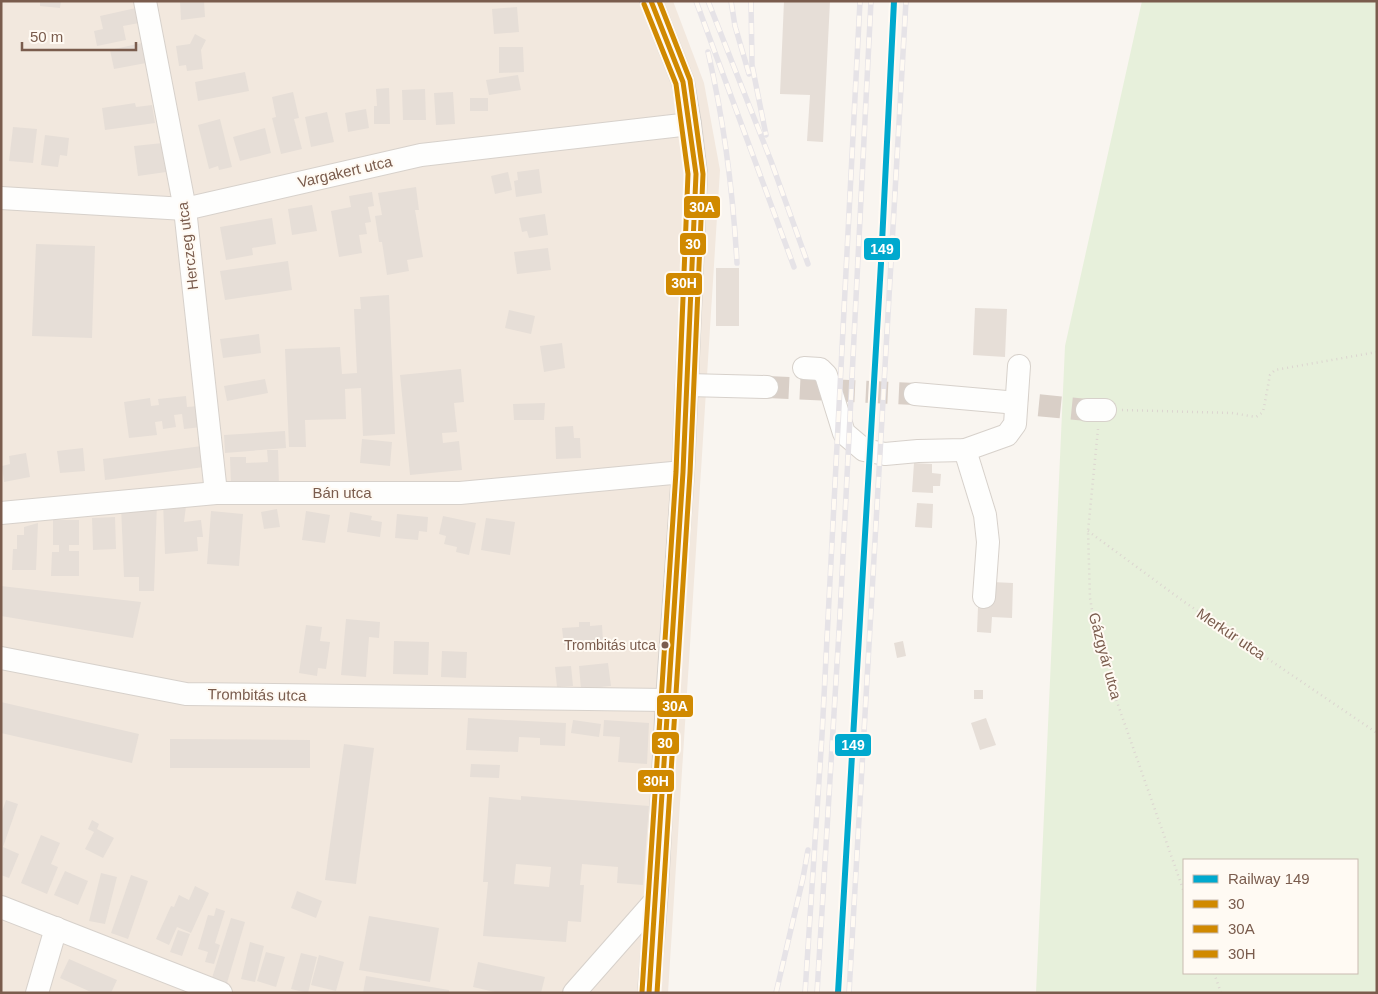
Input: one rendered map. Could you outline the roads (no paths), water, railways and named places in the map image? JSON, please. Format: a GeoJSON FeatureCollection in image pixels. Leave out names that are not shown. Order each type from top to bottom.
{"type":"FeatureCollection","features":[{"type":"Feature","properties":{"kind":"street","name":"Herczeg utca"},"geometry":{"type":"LineString","coordinates":[[145,1],[185,209],[216,492]]}},
{"type":"Feature","properties":{"kind":"street"},"geometry":{"type":"LineString","coordinates":[[649,993],[688,386],[696,174],[683,82],[651,1]]}},
{"type":"Feature","properties":{"kind":"street","name":"Vargakert utca"},"geometry":{"type":"LineString","coordinates":[[1,198],[185,209],[421,155],[690,124]]}},
{"type":"Feature","properties":{"kind":"street"},"geometry":{"type":"LineString","coordinates":[[804,368],[820,369],[826,375],[844,433],[864,450],[885,454],[965,450],[1007,435],[1015,424],[1019,366]]}},
{"type":"Feature","properties":{"kind":"street"},"geometry":{"type":"LineString","coordinates":[[688,386],[767,387]]}},
{"type":"Feature","properties":{"kind":"street"},"geometry":{"type":"LineString","coordinates":[[914,394],[1006,402]]}},
{"type":"Feature","properties":{"kind":"street"},"geometry":{"type":"LineString","coordinates":[[965,450],[985,515],[988,542],[984,597]]}},
{"type":"Feature","properties":{"kind":"street","name":"Bán utca"},"geometry":{"type":"LineString","coordinates":[[1,513],[216,492],[460,493],[683,472]]}},
{"type":"Feature","properties":{"kind":"street","name":"Trombitás utca"},"geometry":{"type":"LineString","coordinates":[[1,658],[186,694],[667,700]]}},
{"type":"Feature","properties":{"kind":"street"},"geometry":{"type":"LineString","coordinates":[[574,993],[656,900]]}},
{"type":"Feature","properties":{"kind":"street"},"geometry":{"type":"LineString","coordinates":[[1,907],[221,993]]}},
{"type":"Feature","properties":{"kind":"street"},"geometry":{"type":"LineString","coordinates":[[37,993],[56,928]]}},
{"type":"Feature","properties":{"kind":"tunnel"},"geometry":{"type":"LineString","coordinates":[[767,387],[915,394]]}},
{"type":"Feature","properties":{"kind":"tunnel"},"geometry":{"type":"LineString","coordinates":[[1006,402],[1087,410]]}},
{"type":"Feature","properties":{"kind":"railway"},"geometry":{"type":"LineString","coordinates":[[696,1],[794,267]]}},
{"type":"Feature","properties":{"kind":"railway"},"geometry":{"type":"LineString","coordinates":[[708,1],[771,161],[808,264]]}},
{"type":"Feature","properties":{"kind":"railway"},"geometry":{"type":"LineString","coordinates":[[731,1],[735,26],[749,74]]}},
{"type":"Feature","properties":{"kind":"railway"},"geometry":{"type":"LineString","coordinates":[[751,1],[752,65],[766,135]]}},
{"type":"Feature","properties":{"kind":"railway"},"geometry":{"type":"LineString","coordinates":[[805,993],[822,735],[860,1]]}},
{"type":"Feature","properties":{"kind":"railway"},"geometry":{"type":"LineString","coordinates":[[817,993],[840,615],[871,1]]}},
{"type":"Feature","properties":{"kind":"railway"},"geometry":{"type":"LineString","coordinates":[[849,993],[906,1]]}},
{"type":"Feature","properties":{"kind":"railway"},"geometry":{"type":"LineString","coordinates":[[708,52],[719,104],[727,157],[737,263]]}},
{"type":"Feature","properties":{"kind":"railway"},"geometry":{"type":"LineString","coordinates":[[776,993],[808,850]]}},
{"type":"Feature","properties":{"kind":"rail line","name":"149"},"geometry":{"type":"LineString","coordinates":[[838,993],[881,263],[894,1]]}},
{"type":"Feature","properties":{"kind":"place","name":"Trombitás utca"},"geometry":{"type":"Point","coordinates":[665,645]}}]}
